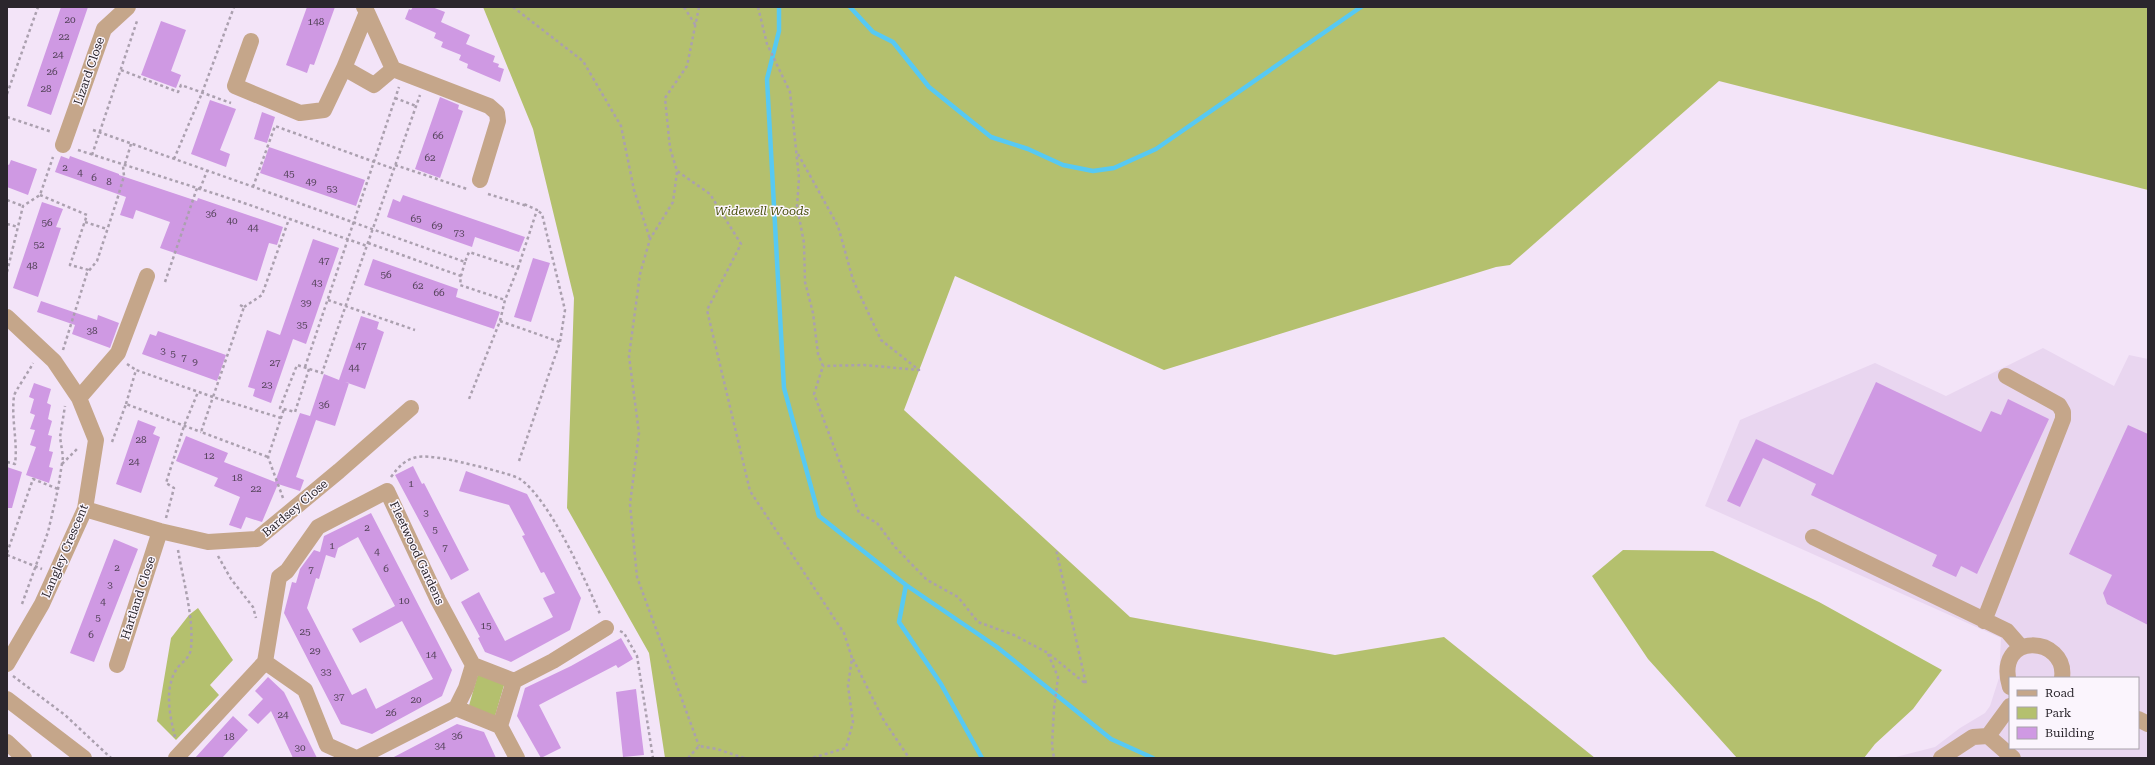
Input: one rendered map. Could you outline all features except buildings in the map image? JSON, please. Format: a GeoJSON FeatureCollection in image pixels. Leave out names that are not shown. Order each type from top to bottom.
{"type":"FeatureCollection","features":[{"type":"Feature","properties":{"kind":"street"},"geometry":{"type":"LineString","coordinates":[[251,41],[235,86],[300,113],[324,110],[344,68],[366,9]]}},
{"type":"Feature","properties":{"kind":"street"},"geometry":{"type":"LineString","coordinates":[[366,9],[399,71],[489,106],[497,114],[498,121],[478,185]]}},
{"type":"Feature","properties":{"kind":"street","name":"Lizard Close"},"geometry":{"type":"LineString","coordinates":[[64,141],[104,29],[134,10]]}},
{"type":"Feature","properties":{"kind":"street"},"geometry":{"type":"LineString","coordinates":[[344,68],[374,85],[399,71]]}},
{"type":"Feature","properties":{"kind":"street"},"geometry":{"type":"LineString","coordinates":[[76,394],[118,353],[147,276]]}},
{"type":"Feature","properties":{"kind":"street","name":"Langley Crescent"},"geometry":{"type":"LineString","coordinates":[[7,317],[57,365],[76,394],[96,440],[85,509],[42,604],[7,664]]}},
{"type":"Feature","properties":{"kind":"street"},"geometry":{"type":"LineString","coordinates":[[1984,621],[2063,419],[2063,412],[2059,405],[2006,376]]}},
{"type":"Feature","properties":{"kind":"street","name":"Bardsey Close"},"geometry":{"type":"LineString","coordinates":[[85,509],[166,533],[210,542],[257,539],[410,408]]}},
{"type":"Feature","properties":{"kind":"street","name":"Fleetwood Gardens"},"geometry":{"type":"LineString","coordinates":[[265,662],[279,577],[287,571],[318,527],[387,491],[438,600],[473,665]]}},
{"type":"Feature","properties":{"kind":"street","name":"Hartland Close"},"geometry":{"type":"LineString","coordinates":[[117,665],[166,533]]}},
{"type":"Feature","properties":{"kind":"street"},"geometry":{"type":"LineString","coordinates":[[1812,537],[2007,631],[2021,647]]}},
{"type":"Feature","properties":{"kind":"street"},"geometry":{"type":"LineString","coordinates":[[500,726],[514,681],[553,661],[606,628]]}},
{"type":"Feature","properties":{"kind":"street"},"geometry":{"type":"LineString","coordinates":[[2009,681],[2006,666],[2013,653],[2021,647],[2034,645],[2051,649],[2059,660],[2062,677]]}},
{"type":"Feature","properties":{"kind":"street"},"geometry":{"type":"LineString","coordinates":[[178,756],[265,662],[305,690],[327,745],[357,758],[456,708],[466,688],[473,665],[514,681]]}},
{"type":"Feature","properties":{"kind":"street"},"geometry":{"type":"LineString","coordinates":[[7,699],[84,758]]}},
{"type":"Feature","properties":{"kind":"street"},"geometry":{"type":"LineString","coordinates":[[1988,736],[2009,707]]}},
{"type":"Feature","properties":{"kind":"street"},"geometry":{"type":"LineString","coordinates":[[456,708],[500,726],[517,758]]}},
{"type":"Feature","properties":{"kind":"street"},"geometry":{"type":"LineString","coordinates":[[2139,720],[2148,724]]}},
{"type":"Feature","properties":{"kind":"street"},"geometry":{"type":"LineString","coordinates":[[1941,758],[1973,736],[1988,736],[2013,758]]}},
{"type":"Feature","properties":{"kind":"street"},"geometry":{"type":"LineString","coordinates":[[7,742],[24,758]]}},
{"type":"Feature","properties":{"kind":"path"},"geometry":{"type":"LineString","coordinates":[[7,94],[38,7]]}},
{"type":"Feature","properties":{"kind":"path"},"geometry":{"type":"LineString","coordinates":[[174,159],[202,93],[234,7]]}},
{"type":"Feature","properties":{"kind":"path"},"geometry":{"type":"LineString","coordinates":[[513,7],[582,61],[621,126],[634,190],[650,239]]}},
{"type":"Feature","properties":{"kind":"path"},"geometry":{"type":"LineString","coordinates":[[684,7],[696,26]]}},
{"type":"Feature","properties":{"kind":"path"},"geometry":{"type":"LineString","coordinates":[[699,7],[687,66],[665,98],[670,148],[677,171],[673,202],[650,239],[640,274],[629,356],[639,433],[630,504],[638,576],[699,746]]}},
{"type":"Feature","properties":{"kind":"path"},"geometry":{"type":"LineString","coordinates":[[758,7],[767,44],[790,92],[799,178],[797,206],[804,243],[806,282],[813,313],[818,354],[823,366],[814,394],[859,513],[877,523],[895,547],[927,580],[958,597],[978,622],[1014,635],[1048,653],[1086,684],[1056,548]]}},
{"type":"Feature","properties":{"kind":"path"},"geometry":{"type":"LineString","coordinates":[[92,155],[121,70],[134,10]]}},
{"type":"Feature","properties":{"kind":"path"},"geometry":{"type":"LineString","coordinates":[[121,70],[178,92],[181,85],[233,104],[235,86]]}},
{"type":"Feature","properties":{"kind":"path"},"geometry":{"type":"LineString","coordinates":[[306,367],[396,98],[399,71]]}},
{"type":"Feature","properties":{"kind":"path"},"geometry":{"type":"LineString","coordinates":[[309,369],[295,412],[280,408],[297,365],[322,373],[425,81]]}},
{"type":"Feature","properties":{"kind":"path"},"geometry":{"type":"LineString","coordinates":[[396,98],[416,106]]}},
{"type":"Feature","properties":{"kind":"path"},"geometry":{"type":"LineString","coordinates":[[7,117],[64,141],[92,155],[198,188],[348,240],[461,276]]}},
{"type":"Feature","properties":{"kind":"path"},"geometry":{"type":"LineString","coordinates":[[253,187],[275,126],[394,169]]}},
{"type":"Feature","properties":{"kind":"path"},"geometry":{"type":"LineString","coordinates":[[93,130],[373,228],[465,262]]}},
{"type":"Feature","properties":{"kind":"path"},"geometry":{"type":"LineString","coordinates":[[7,272],[23,206],[40,195],[58,144],[64,141]]}},
{"type":"Feature","properties":{"kind":"path"},"geometry":{"type":"LineString","coordinates":[[57,365],[89,270],[97,261],[124,176],[124,165],[131,144]]}},
{"type":"Feature","properties":{"kind":"path"},"geometry":{"type":"LineString","coordinates":[[797,153],[838,226],[853,280],[880,340],[919,370],[864,365],[823,366]]}},
{"type":"Feature","properties":{"kind":"path"},"geometry":{"type":"LineString","coordinates":[[395,165],[475,192],[478,185],[537,210],[542,214],[565,310],[560,342],[519,461]]}},
{"type":"Feature","properties":{"kind":"path"},"geometry":{"type":"LineString","coordinates":[[165,282],[198,188],[207,171]]}},
{"type":"Feature","properties":{"kind":"path"},"geometry":{"type":"LineString","coordinates":[[677,171],[710,194],[741,244],[707,310],[750,491],[844,633],[852,658],[883,719],[909,758]]}},
{"type":"Feature","properties":{"kind":"path"},"geometry":{"type":"LineString","coordinates":[[40,195],[87,215],[70,265],[89,270]]}},
{"type":"Feature","properties":{"kind":"path"},"geometry":{"type":"LineString","coordinates":[[7,200],[23,206]]}},
{"type":"Feature","properties":{"kind":"path"},"geometry":{"type":"LineString","coordinates":[[469,399],[500,321],[505,300],[518,268],[537,210]]}},
{"type":"Feature","properties":{"kind":"path"},"geometry":{"type":"LineString","coordinates":[[201,432],[244,307],[262,295],[289,219]]}},
{"type":"Feature","properties":{"kind":"path"},"geometry":{"type":"LineString","coordinates":[[85,222],[107,229]]}},
{"type":"Feature","properties":{"kind":"path"},"geometry":{"type":"LineString","coordinates":[[7,224],[18,227]]}},
{"type":"Feature","properties":{"kind":"path"},"geometry":{"type":"LineString","coordinates":[[505,300],[460,285],[461,276],[469,252],[518,268]]}},
{"type":"Feature","properties":{"kind":"path"},"geometry":{"type":"LineString","coordinates":[[328,300],[415,330]]}},
{"type":"Feature","properties":{"kind":"path"},"geometry":{"type":"LineString","coordinates":[[240,305],[244,307]]}},
{"type":"Feature","properties":{"kind":"path"},"geometry":{"type":"LineString","coordinates":[[500,321],[560,342]]}},
{"type":"Feature","properties":{"kind":"path"},"geometry":{"type":"LineString","coordinates":[[7,462],[15,464],[17,452],[13,431],[14,394],[41,349]]}},
{"type":"Feature","properties":{"kind":"path"},"geometry":{"type":"LineString","coordinates":[[131,367],[198,392],[281,418]]}},
{"type":"Feature","properties":{"kind":"path"},"geometry":{"type":"LineString","coordinates":[[111,446],[136,370]]}},
{"type":"Feature","properties":{"kind":"path"},"geometry":{"type":"LineString","coordinates":[[178,756],[169,712],[170,690],[176,670],[187,659],[191,649],[189,615],[166,533],[174,488],[166,483],[184,426],[198,392]]}},
{"type":"Feature","properties":{"kind":"path"},"geometry":{"type":"LineString","coordinates":[[19,610],[48,532],[58,489],[63,457],[60,437],[63,413],[68,397],[76,394]]}},
{"type":"Feature","properties":{"kind":"path"},"geometry":{"type":"LineString","coordinates":[[126,404],[268,457]]}},
{"type":"Feature","properties":{"kind":"path"},"geometry":{"type":"LineString","coordinates":[[284,409],[268,457],[288,514]]}},
{"type":"Feature","properties":{"kind":"path"},"geometry":{"type":"LineString","coordinates":[[387,491],[388,483],[401,463],[423,456],[451,460],[518,478],[534,490],[552,516],[590,591],[606,628],[624,633],[637,656],[653,758]]}},
{"type":"Feature","properties":{"kind":"path"},"geometry":{"type":"LineString","coordinates":[[36,567],[7,554],[33,479],[58,489]]}},
{"type":"Feature","properties":{"kind":"path"},"geometry":{"type":"LineString","coordinates":[[210,542],[231,579],[253,607],[259,627],[270,634]]}},
{"type":"Feature","properties":{"kind":"path"},"geometry":{"type":"LineString","coordinates":[[1048,653],[1058,677],[1052,745],[1054,758]]}},
{"type":"Feature","properties":{"kind":"path"},"geometry":{"type":"LineString","coordinates":[[812,758],[846,748],[853,722],[848,686],[852,658]]}},
{"type":"Feature","properties":{"kind":"path"},"geometry":{"type":"LineString","coordinates":[[7,672],[65,715],[111,758]]}},
{"type":"Feature","properties":{"kind":"path"},"geometry":{"type":"LineString","coordinates":[[688,758],[699,746]]}},
{"type":"Feature","properties":{"kind":"path"},"geometry":{"type":"LineString","coordinates":[[699,746],[717,749],[744,758]]}},
{"type":"Feature","properties":{"kind":"shaded area"},"geometry":{"type":"Polygon","coordinates":[[[2043,348],[2114,386],[2129,355],[2148,359],[2148,758],[1892,758],[1935,747],[1960,728],[1985,713],[1990,706],[1999,678],[2001,638],[1705,506],[1740,420],[1875,363],[1946,396],[2043,348]]]}},
{"type":"Feature","properties":{"kind":"green space","name":"Widewell Woods"},"geometry":{"type":"Polygon","coordinates":[[[483,7],[2148,7],[2148,190],[1719,81],[1510,265],[1496,267],[1164,370],[955,276],[904,410],[1130,617],[1335,655],[1444,637],[1595,758],[665,758],[649,653],[567,508],[574,298],[533,129],[483,7]]]}},
{"type":"Feature","properties":{"kind":"green space"},"geometry":{"type":"Polygon","coordinates":[[[1623,550],[1713,551],[1819,602],[1942,670],[1913,709],[1875,744],[1864,758],[1737,758],[1648,659],[1592,576],[1623,550]]]}},
{"type":"Feature","properties":{"kind":"green space"},"geometry":{"type":"Polygon","coordinates":[[[198,608],[233,660],[210,685],[219,695],[176,740],[157,721],[171,638],[189,615],[198,608]]]}},
{"type":"Feature","properties":{"kind":"green space"},"geometry":{"type":"Polygon","coordinates":[[[478,674],[505,682],[495,716],[468,709],[478,674]]]}},
{"type":"Feature","properties":{"kind":"waterway"},"geometry":{"type":"LineString","coordinates":[[779,7],[779,31],[767,79],[784,388],[819,516],[906,585],[997,647],[1111,739],[1153,758]]}},
{"type":"Feature","properties":{"kind":"waterway"},"geometry":{"type":"LineString","coordinates":[[850,7],[873,32],[893,42],[929,87],[991,137],[1028,149],[1063,165],[1093,171],[1114,168],[1156,149],[1361,7]]}},
{"type":"Feature","properties":{"kind":"waterway"},"geometry":{"type":"LineString","coordinates":[[906,585],[899,622],[941,684],[982,758]]}}]}
